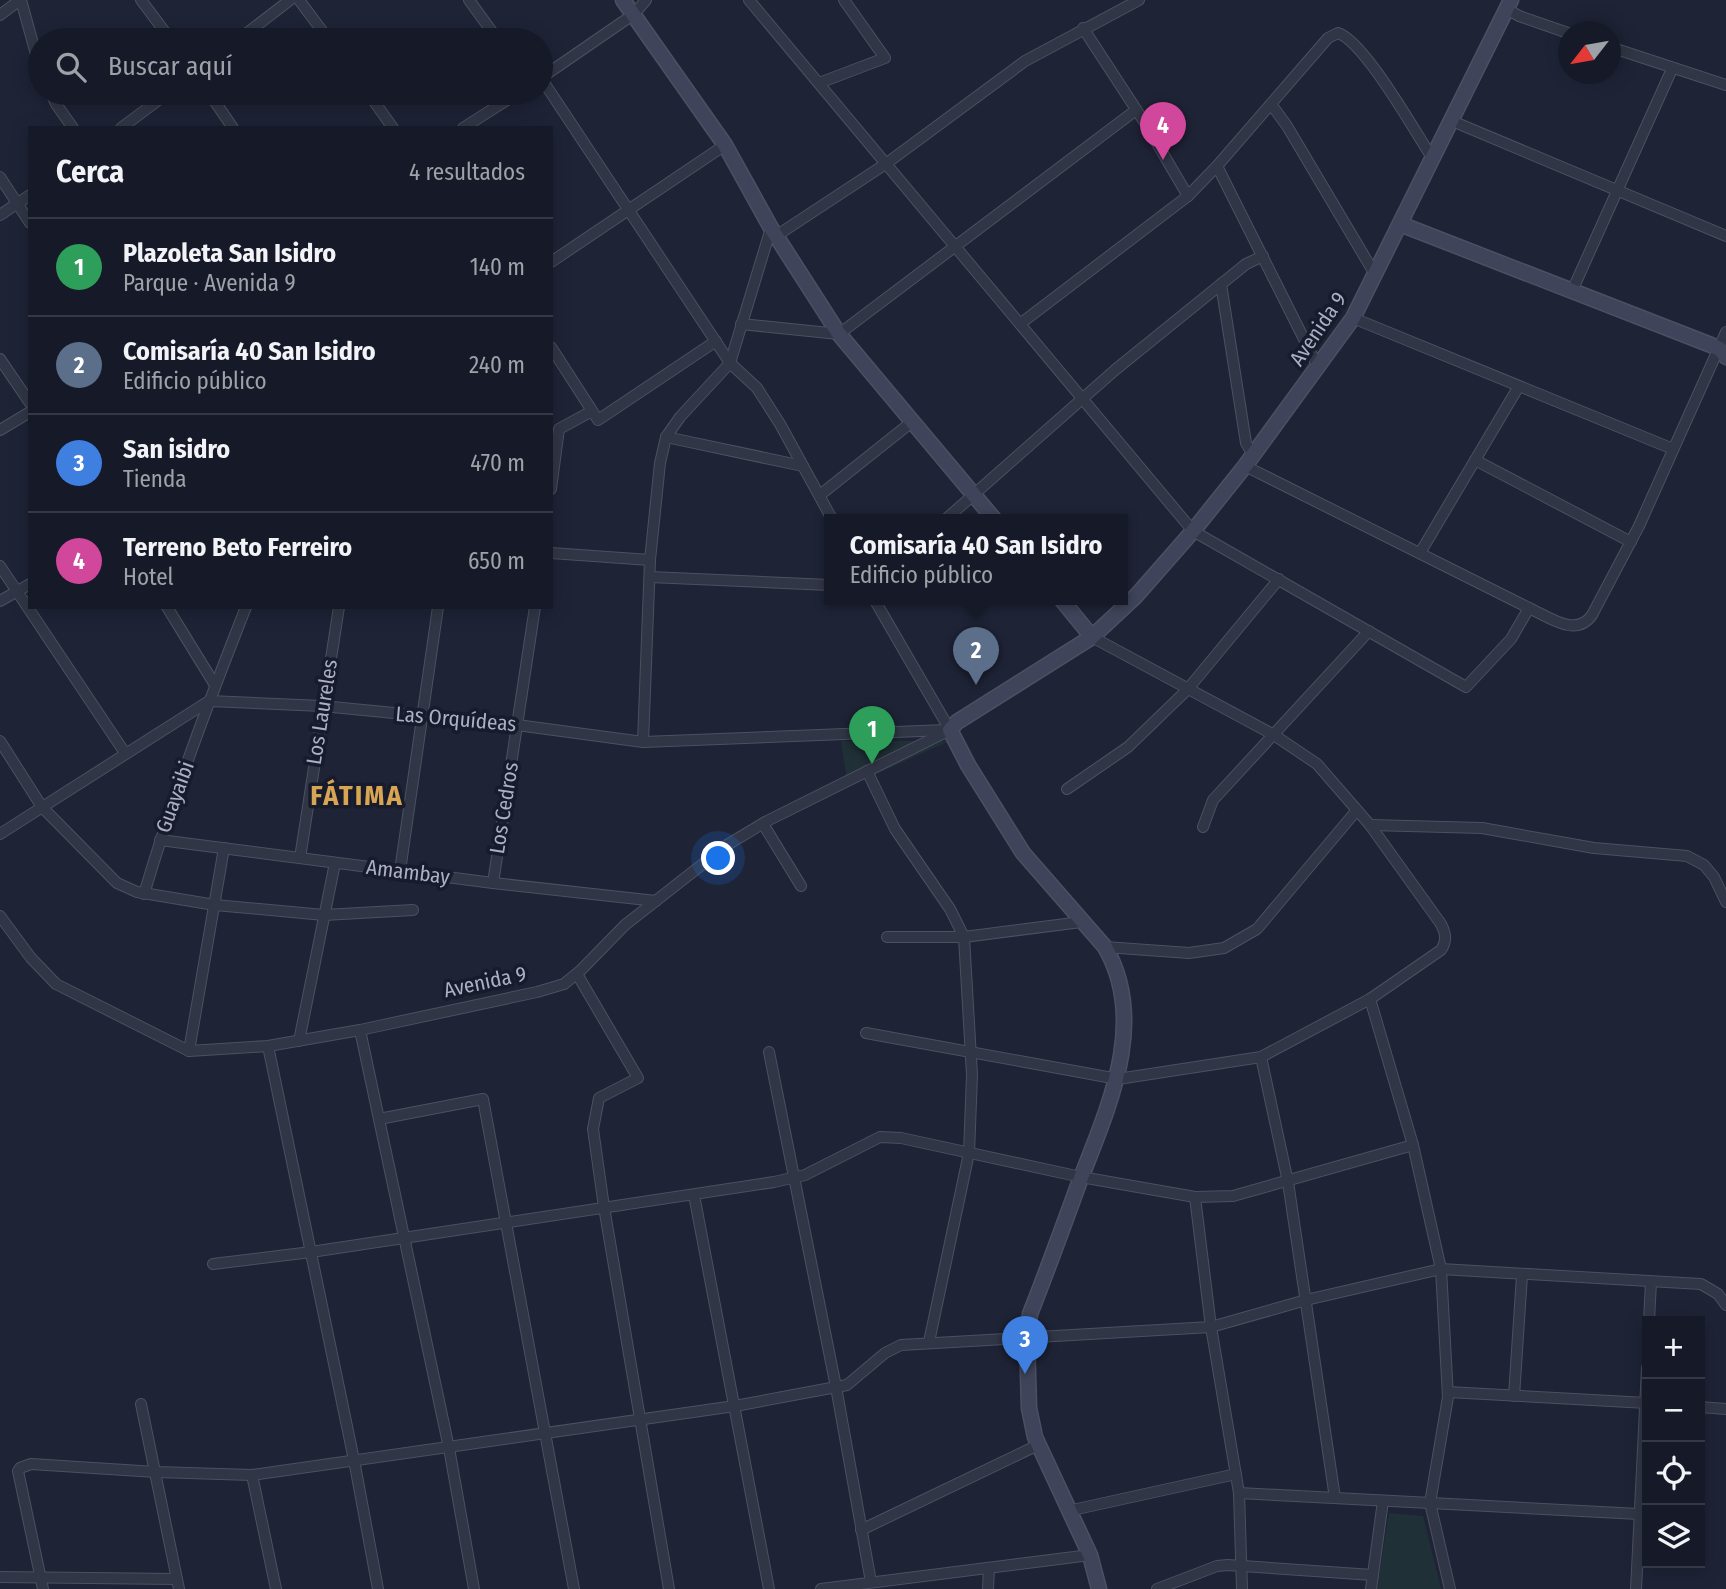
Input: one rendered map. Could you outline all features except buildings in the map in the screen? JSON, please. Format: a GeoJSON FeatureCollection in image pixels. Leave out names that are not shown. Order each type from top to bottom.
{"type":"FeatureCollection","features":[{"type":"Feature","properties":{"kind":"main road"},"geometry":{"type":"LineString","coordinates":[[623,0],[726,145],[774,232],[839,334],[990,514]]}},
{"type":"Feature","properties":{"kind":"main road","name":"Avenida 9"},"geometry":{"type":"LineString","coordinates":[[1128,603],[1193,531],[1249,461],[1353,318],[1509,5]]}},
{"type":"Feature","properties":{"kind":"main road"},"geometry":{"type":"LineString","coordinates":[[1401,224],[1723,353]]}},
{"type":"Feature","properties":{"kind":"main road"},"geometry":{"type":"LineString","coordinates":[[1066,605],[1092,637]]}},
{"type":"Feature","properties":{"kind":"main road","name":"Avenida 9"},"geometry":{"type":"LineString","coordinates":[[950,730],[957,722],[1092,637],[1126,605]]}},
{"type":"Feature","properties":{"kind":"main road"},"geometry":{"type":"LineString","coordinates":[[950,730],[1009,833],[1081,922],[1105,947],[1118,975],[1124,1010],[1118,1079],[1030,1314],[1027,1339],[1029,1408],[1038,1445],[1090,1555],[1099,1589]]}},
{"type":"Feature","properties":{"kind":"street"},"geometry":{"type":"LineString","coordinates":[[0,15],[21,0],[29,28]]}},
{"type":"Feature","properties":{"kind":"street"},"geometry":{"type":"LineString","coordinates":[[141,0],[162,28]]}},
{"type":"Feature","properties":{"kind":"street"},"geometry":{"type":"LineString","coordinates":[[253,28],[290,0]]}},
{"type":"Feature","properties":{"kind":"street"},"geometry":{"type":"LineString","coordinates":[[299,0],[320,28]]}},
{"type":"Feature","properties":{"kind":"street"},"geometry":{"type":"LineString","coordinates":[[469,0],[489,28]]}},
{"type":"Feature","properties":{"kind":"street"},"geometry":{"type":"LineString","coordinates":[[553,70],[634,14],[646,0]]}},
{"type":"Feature","properties":{"kind":"street"},"geometry":{"type":"LineString","coordinates":[[749,0],[1193,531],[1466,687],[1511,639],[1530,608]]}},
{"type":"Feature","properties":{"kind":"street"},"geometry":{"type":"LineString","coordinates":[[819,83],[885,58],[844,0]]}},
{"type":"Feature","properties":{"kind":"street"},"geometry":{"type":"LineString","coordinates":[[643,741],[650,560],[660,463],[666,437],[680,416],[730,363],[774,232],[887,163],[1025,61],[1139,0]]}},
{"type":"Feature","properties":{"kind":"street"},"geometry":{"type":"LineString","coordinates":[[1509,5],[1519,16],[1558,29]]}},
{"type":"Feature","properties":{"kind":"street"},"geometry":{"type":"LineString","coordinates":[[1083,29],[1188,196]]}},
{"type":"Feature","properties":{"kind":"street"},"geometry":{"type":"LineString","coordinates":[[1020,324],[1188,196],[1328,38],[1338,33],[1346,36],[1371,64],[1433,159]]}},
{"type":"Feature","properties":{"kind":"street"},"geometry":{"type":"LineString","coordinates":[[1621,51],[1726,85]]}},
{"type":"Feature","properties":{"kind":"street"},"geometry":{"type":"LineString","coordinates":[[1572,291],[1672,69]]}},
{"type":"Feature","properties":{"kind":"street"},"geometry":{"type":"LineString","coordinates":[[553,96],[730,363],[757,388],[830,514]]}},
{"type":"Feature","properties":{"kind":"street"},"geometry":{"type":"LineString","coordinates":[[1271,104],[1287,126],[1376,276]]}},
{"type":"Feature","properties":{"kind":"street"},"geometry":{"type":"LineString","coordinates":[[57,105],[72,126]]}},
{"type":"Feature","properties":{"kind":"street"},"geometry":{"type":"LineString","coordinates":[[124,126],[152,105]]}},
{"type":"Feature","properties":{"kind":"street"},"geometry":{"type":"LineString","coordinates":[[217,105],[232,126]]}},
{"type":"Feature","properties":{"kind":"street"},"geometry":{"type":"LineString","coordinates":[[377,105],[392,126]]}},
{"type":"Feature","properties":{"kind":"street"},"geometry":{"type":"LineString","coordinates":[[466,126],[499,105]]}},
{"type":"Feature","properties":{"kind":"street"},"geometry":{"type":"LineString","coordinates":[[741,324],[839,334],[1136,110]]}},
{"type":"Feature","properties":{"kind":"street"},"geometry":{"type":"LineString","coordinates":[[1452,121],[1726,236]]}},
{"type":"Feature","properties":{"kind":"street"},"geometry":{"type":"LineString","coordinates":[[553,261],[726,145]]}},
{"type":"Feature","properties":{"kind":"street"},"geometry":{"type":"LineString","coordinates":[[1217,166],[1318,367]]}},
{"type":"Feature","properties":{"kind":"street"},"geometry":{"type":"LineString","coordinates":[[0,177],[28,220]]}},
{"type":"Feature","properties":{"kind":"street"},"geometry":{"type":"LineString","coordinates":[[0,215],[28,196]]}},
{"type":"Feature","properties":{"kind":"street"},"geometry":{"type":"LineString","coordinates":[[952,514],[1115,370],[1246,264],[1263,256]]}},
{"type":"Feature","properties":{"kind":"street"},"geometry":{"type":"LineString","coordinates":[[1221,284],[1249,461],[1420,553],[1567,626],[1588,621],[1631,541],[1673,449],[1723,353],[1726,332]]}},
{"type":"Feature","properties":{"kind":"street"},"geometry":{"type":"LineString","coordinates":[[1353,318],[1673,449]]}},
{"type":"Feature","properties":{"kind":"street"},"geometry":{"type":"LineString","coordinates":[[553,350],[598,420],[716,341]]}},
{"type":"Feature","properties":{"kind":"street"},"geometry":{"type":"LineString","coordinates":[[0,359],[28,400]]}},
{"type":"Feature","properties":{"kind":"street"},"geometry":{"type":"LineString","coordinates":[[1420,553],[1519,386]]}},
{"type":"Feature","properties":{"kind":"street"},"geometry":{"type":"LineString","coordinates":[[553,474],[559,429],[592,411]]}},
{"type":"Feature","properties":{"kind":"street"},"geometry":{"type":"LineString","coordinates":[[0,430],[28,413]]}},
{"type":"Feature","properties":{"kind":"street"},"geometry":{"type":"LineString","coordinates":[[820,495],[913,421]]}},
{"type":"Feature","properties":{"kind":"street"},"geometry":{"type":"LineString","coordinates":[[666,437],[803,466]]}},
{"type":"Feature","properties":{"kind":"street"},"geometry":{"type":"LineString","coordinates":[[1475,460],[1631,541]]}},
{"type":"Feature","properties":{"kind":"street"},"geometry":{"type":"LineString","coordinates":[[553,553],[650,560]]}},
{"type":"Feature","properties":{"kind":"street"},"geometry":{"type":"LineString","coordinates":[[0,566],[28,608]]}},
{"type":"Feature","properties":{"kind":"street"},"geometry":{"type":"LineString","coordinates":[[650,577],[824,585]]}},
{"type":"Feature","properties":{"kind":"street"},"geometry":{"type":"LineString","coordinates":[[1067,789],[1128,747],[1187,690],[1279,579]]}},
{"type":"Feature","properties":{"kind":"street"},"geometry":{"type":"LineString","coordinates":[[0,601],[28,585]]}},
{"type":"Feature","properties":{"kind":"street"},"geometry":{"type":"LineString","coordinates":[[877,605],[950,730]]}},
{"type":"Feature","properties":{"kind":"street"},"geometry":{"type":"LineString","coordinates":[[28,609],[125,753]]}},
{"type":"Feature","properties":{"kind":"street"},"geometry":{"type":"LineString","coordinates":[[168,609],[215,685]]}},
{"type":"Feature","properties":{"kind":"street","name":"Guayaibi"},"geometry":{"type":"LineString","coordinates":[[144,894],[209,701],[245,609]]}},
{"type":"Feature","properties":{"kind":"street","name":"Los Laureles"},"geometry":{"type":"LineString","coordinates":[[299,858],[339,609]]}},
{"type":"Feature","properties":{"kind":"street"},"geometry":{"type":"LineString","coordinates":[[400,871],[438,609]]}},
{"type":"Feature","properties":{"kind":"street","name":"Los Cedros"},"geometry":{"type":"LineString","coordinates":[[493,883],[535,609]]}},
{"type":"Feature","properties":{"kind":"street"},"geometry":{"type":"LineString","coordinates":[[1203,828],[1213,800],[1369,631]]}},
{"type":"Feature","properties":{"kind":"street"},"geometry":{"type":"LineString","coordinates":[[866,1033],[1118,1079],[1261,1057],[1370,999],[1441,950],[1445,944],[1445,933],[1441,924],[1370,825],[1317,764],[1274,736],[1092,637]]}},
{"type":"Feature","properties":{"kind":"street"},"geometry":{"type":"LineString","coordinates":[[0,834],[209,701]]}},
{"type":"Feature","properties":{"kind":"street","name":"Las Orquídeas"},"geometry":{"type":"LineString","coordinates":[[209,701],[322,706],[517,725],[643,741],[950,730]]}},
{"type":"Feature","properties":{"kind":"street","name":"Avenida 9"},"geometry":{"type":"LineString","coordinates":[[189,1051],[268,1046],[299,1041],[537,992],[564,984],[625,925],[727,845],[763,824],[950,730]]}},
{"type":"Feature","properties":{"kind":"street"},"geometry":{"type":"LineString","coordinates":[[0,741],[42,807],[117,883],[144,894],[215,905],[324,915],[413,910]]}},
{"type":"Feature","properties":{"kind":"street"},"geometry":{"type":"LineString","coordinates":[[867,771],[895,830],[950,909],[964,937],[971,1052],[969,1153],[929,1342]]}},
{"type":"Feature","properties":{"kind":"street"},"geometry":{"type":"LineString","coordinates":[[1105,947],[1189,953],[1224,948],[1257,929],[1357,810]]}},
{"type":"Feature","properties":{"kind":"street"},"geometry":{"type":"LineString","coordinates":[[763,824],[801,886]]}},
{"type":"Feature","properties":{"kind":"street"},"geometry":{"type":"LineString","coordinates":[[1370,825],[1482,828],[1594,848],[1687,856],[1704,865],[1714,877],[1726,902]]}},
{"type":"Feature","properties":{"kind":"street","name":"Amambay"},"geometry":{"type":"LineString","coordinates":[[160,840],[656,901]]}},
{"type":"Feature","properties":{"kind":"street"},"geometry":{"type":"LineString","coordinates":[[0,916],[31,958],[56,984],[189,1051],[224,848]]}},
{"type":"Feature","properties":{"kind":"street"},"geometry":{"type":"LineString","coordinates":[[299,1041],[335,863]]}},
{"type":"Feature","properties":{"kind":"street"},"geometry":{"type":"LineString","coordinates":[[887,937],[964,937],[1081,922]]}},
{"type":"Feature","properties":{"kind":"street"},"geometry":{"type":"LineString","coordinates":[[577,974],[638,1078],[599,1098],[593,1129],[669,1589]]}},
{"type":"Feature","properties":{"kind":"street"},"geometry":{"type":"LineString","coordinates":[[1370,999],[1413,1145],[1441,1269],[1448,1392],[1430,1503],[1450,1589]]}},
{"type":"Feature","properties":{"kind":"street"},"geometry":{"type":"LineString","coordinates":[[360,1030],[449,1448],[474,1589]]}},
{"type":"Feature","properties":{"kind":"street"},"geometry":{"type":"LineString","coordinates":[[268,1046],[378,1589]]}},
{"type":"Feature","properties":{"kind":"street"},"geometry":{"type":"LineString","coordinates":[[769,1052],[871,1582]]}},
{"type":"Feature","properties":{"kind":"street"},"geometry":{"type":"LineString","coordinates":[[1261,1057],[1287,1182],[1335,1498]]}},
{"type":"Feature","properties":{"kind":"street"},"geometry":{"type":"LineString","coordinates":[[379,1119],[483,1099],[574,1589]]}},
{"type":"Feature","properties":{"kind":"street"},"geometry":{"type":"LineString","coordinates":[[213,1264],[311,1252],[793,1178],[805,1175],[880,1137],[901,1138],[1082,1177],[1195,1197],[1233,1196],[1413,1145]]}},
{"type":"Feature","properties":{"kind":"street"},"geometry":{"type":"LineString","coordinates":[[694,1195],[769,1589]]}},
{"type":"Feature","properties":{"kind":"street"},"geometry":{"type":"LineString","coordinates":[[1195,1197],[1211,1327],[1239,1493],[1242,1589]]}},
{"type":"Feature","properties":{"kind":"street"},"geometry":{"type":"LineString","coordinates":[[43,1589],[18,1471],[31,1464],[252,1475],[449,1448],[735,1406],[835,1387],[854,1381],[892,1349],[901,1345],[1211,1327],[1306,1300],[1441,1269],[1701,1284],[1718,1294],[1726,1305]]}},
{"type":"Feature","properties":{"kind":"street"},"geometry":{"type":"LineString","coordinates":[[1514,1396],[1522,1275]]}},
{"type":"Feature","properties":{"kind":"street"},"geometry":{"type":"LineString","coordinates":[[1649,1316],[1651,1282]]}},
{"type":"Feature","properties":{"kind":"street"},"geometry":{"type":"LineString","coordinates":[[1448,1392],[1642,1403]]}},
{"type":"Feature","properties":{"kind":"street"},"geometry":{"type":"LineString","coordinates":[[0,1577],[41,1576],[178,1584],[141,1404]]}},
{"type":"Feature","properties":{"kind":"street"},"geometry":{"type":"LineString","coordinates":[[1705,1407],[1726,1409]]}},
{"type":"Feature","properties":{"kind":"street"},"geometry":{"type":"LineString","coordinates":[[1636,1589],[1644,1442]]}},
{"type":"Feature","properties":{"kind":"street"},"geometry":{"type":"LineString","coordinates":[[861,1530],[1038,1445]]}},
{"type":"Feature","properties":{"kind":"street"},"geometry":{"type":"LineString","coordinates":[[1068,1511],[1236,1474]]}},
{"type":"Feature","properties":{"kind":"street"},"geometry":{"type":"LineString","coordinates":[[252,1475],[276,1589]]}},
{"type":"Feature","properties":{"kind":"street"},"geometry":{"type":"LineString","coordinates":[[1239,1493],[1639,1514]]}},
{"type":"Feature","properties":{"kind":"street"},"geometry":{"type":"LineString","coordinates":[[1371,1589],[1383,1501]]}},
{"type":"Feature","properties":{"kind":"street"},"geometry":{"type":"LineString","coordinates":[[821,1589],[871,1582],[883,1585],[1090,1555]]}},
{"type":"Feature","properties":{"kind":"street"},"geometry":{"type":"LineString","coordinates":[[1157,1589],[1217,1566],[1228,1565],[1373,1575]]}},
{"type":"Feature","properties":{"kind":"street"},"geometry":{"type":"LineString","coordinates":[[988,1589],[989,1568]]}},
{"type":"Feature","properties":{"kind":"shaded area"},"geometry":{"type":"Polygon","coordinates":[[[841,741],[949,741],[848,787],[841,741]]]}},
{"type":"Feature","properties":{"kind":"shaded area"},"geometry":{"type":"Polygon","coordinates":[[[1389,1513],[1423,1516],[1441,1589],[1377,1589],[1389,1513]]]}},
{"type":"Feature","properties":{"kind":"place","name":"Terreno Beto Ferreiro"},"geometry":{"type":"Point","coordinates":[1163,160]}},
{"type":"Feature","properties":{"kind":"place","name":"Comisaría 40 San Isidro"},"geometry":{"type":"Point","coordinates":[976,685]}},
{"type":"Feature","properties":{"kind":"place","name":"Plazoleta San Isidro"},"geometry":{"type":"Point","coordinates":[872,764]}},
{"type":"Feature","properties":{"kind":"place","name":"San isidro"},"geometry":{"type":"Point","coordinates":[1025,1374]}},
{"type":"Feature","properties":{"kind":"district","name":"FÁTIMA"},"geometry":{"type":"Point","coordinates":[357,795]}}]}
